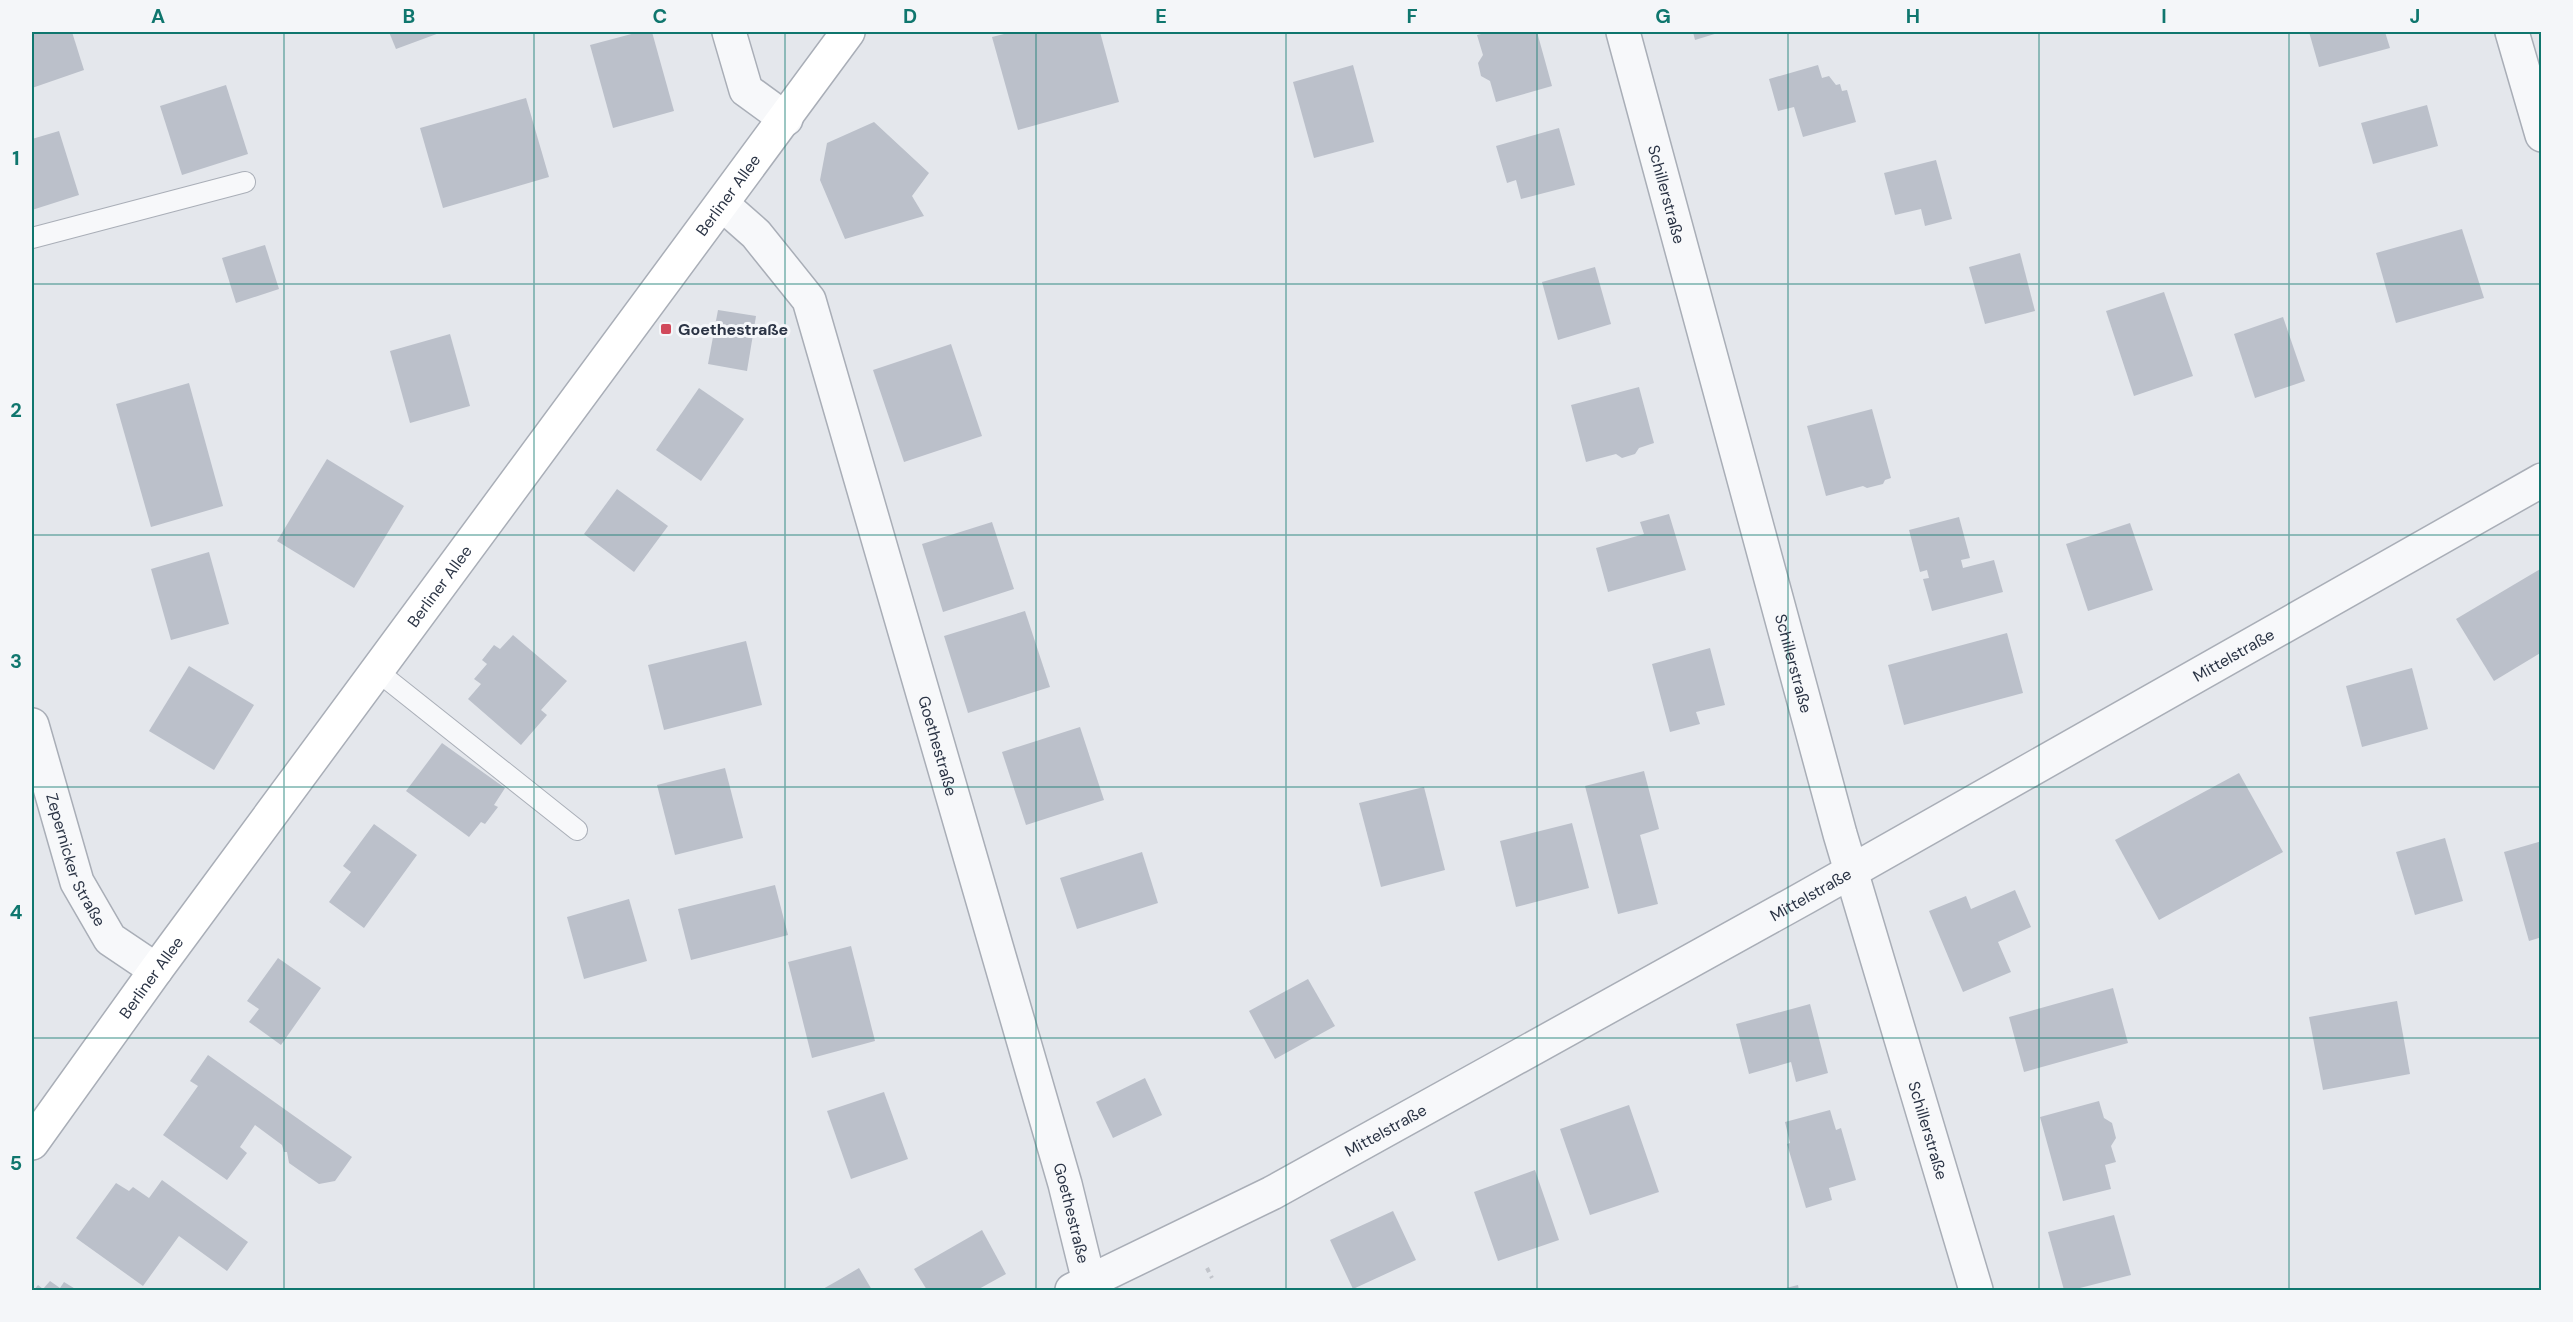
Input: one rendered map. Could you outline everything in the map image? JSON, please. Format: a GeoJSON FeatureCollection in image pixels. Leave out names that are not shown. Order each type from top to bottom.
{"type":"FeatureCollection","features":[{"type":"Feature","properties":{"kind":"street"},"geometry":{"type":"LineString","coordinates":[[729,32],[746,90],[786,119]]}},
{"type":"Feature","properties":{"kind":"street","name":"Berliner Allee"},"geometry":{"type":"LineString","coordinates":[[32,1143],[156,970],[848,32]]}},
{"type":"Feature","properties":{"kind":"street","name":"Schillerstraße"},"geometry":{"type":"LineString","coordinates":[[1623,32],[1851,870],[1976,1290]]}},
{"type":"Feature","properties":{"kind":"street"},"geometry":{"type":"LineString","coordinates":[[2512,32],[2541,135]]}},
{"type":"Feature","properties":{"kind":"street","name":"Goethestraße"},"geometry":{"type":"LineString","coordinates":[[722,204],[756,234],[809,300],[1065,1184],[1084,1288]]}},
{"type":"Feature","properties":{"kind":"street","name":"Mittelstraße"},"geometry":{"type":"LineString","coordinates":[[1084,1288],[1272,1192],[1851,870],[2541,480]]}},
{"type":"Feature","properties":{"kind":"street","name":"Zepernicker Straße"},"geometry":{"type":"LineString","coordinates":[[32,725],[77,882],[110,939],[156,970]]}},
{"type":"Feature","properties":{"kind":"lane"},"geometry":{"type":"LineString","coordinates":[[32,238],[245,182]]}},
{"type":"Feature","properties":{"kind":"lane"},"geometry":{"type":"LineString","coordinates":[[377,671],[576,830]]}},
{"type":"Feature","properties":{"kind":"building"},"geometry":{"type":"Polygon","coordinates":[[[32,32],[72,32],[84,70],[32,88],[32,32]]]}},
{"type":"Feature","properties":{"kind":"building"},"geometry":{"type":"Polygon","coordinates":[[[389,32],[442,32],[396,49],[389,32]]]}},
{"type":"Feature","properties":{"kind":"building"},"geometry":{"type":"Polygon","coordinates":[[[639,32],[652,32],[674,111],[613,128],[590,45],[639,32]]]}},
{"type":"Feature","properties":{"kind":"building"},"geometry":{"type":"Polygon","coordinates":[[[1012,32],[1100,32],[1119,102],[1018,130],[992,37],[1012,32]]]}},
{"type":"Feature","properties":{"kind":"building"},"geometry":{"type":"Polygon","coordinates":[[[1489,32],[1537,32],[1552,86],[1496,102],[1490,81],[1481,76],[1478,63],[1483,55],[1477,35],[1489,32]]]}},
{"type":"Feature","properties":{"kind":"building"},"geometry":{"type":"Polygon","coordinates":[[[1693,32],[1721,32],[1695,40],[1693,32]]]}},
{"type":"Feature","properties":{"kind":"building"},"geometry":{"type":"Polygon","coordinates":[[[2309,32],[2385,32],[2390,48],[2319,67],[2309,32]]]}},
{"type":"Feature","properties":{"kind":"building"},"geometry":{"type":"Polygon","coordinates":[[[1353,65],[1374,142],[1314,158],[1293,82],[1353,65]]]}},
{"type":"Feature","properties":{"kind":"building"},"geometry":{"type":"Polygon","coordinates":[[[1818,65],[1822,78],[1829,76],[1836,85],[1840,84],[1842,91],[1847,90],[1856,122],[1803,137],[1794,107],[1778,111],[1769,79],[1818,65]]]}},
{"type":"Feature","properties":{"kind":"building"},"geometry":{"type":"Polygon","coordinates":[[[226,85],[248,154],[182,175],[160,106],[226,85]]]}},
{"type":"Feature","properties":{"kind":"building"},"geometry":{"type":"Polygon","coordinates":[[[526,98],[549,177],[443,208],[420,128],[526,98]]]}},
{"type":"Feature","properties":{"kind":"building"},"geometry":{"type":"Polygon","coordinates":[[[2427,105],[2438,146],[2373,164],[2361,123],[2427,105]]]}},
{"type":"Feature","properties":{"kind":"building"},"geometry":{"type":"Polygon","coordinates":[[[874,122],[929,173],[912,196],[924,216],[845,239],[820,180],[827,143],[874,122]]]}},
{"type":"Feature","properties":{"kind":"building"},"geometry":{"type":"Polygon","coordinates":[[[1559,128],[1575,185],[1521,199],[1516,180],[1507,183],[1496,146],[1559,128]]]}},
{"type":"Feature","properties":{"kind":"building"},"geometry":{"type":"Polygon","coordinates":[[[59,131],[79,195],[32,210],[32,139],[59,131]]]}},
{"type":"Feature","properties":{"kind":"building"},"geometry":{"type":"Polygon","coordinates":[[[1936,160],[1952,219],[1925,226],[1921,209],[1895,215],[1884,173],[1936,160]]]}},
{"type":"Feature","properties":{"kind":"building"},"geometry":{"type":"Polygon","coordinates":[[[2462,229],[2484,298],[2396,323],[2376,253],[2462,229]]]}},
{"type":"Feature","properties":{"kind":"building"},"geometry":{"type":"Polygon","coordinates":[[[265,245],[279,289],[236,303],[222,258],[265,245]]]}},
{"type":"Feature","properties":{"kind":"building"},"geometry":{"type":"Polygon","coordinates":[[[2020,253],[2035,311],[1985,324],[1969,267],[2020,253]]]}},
{"type":"Feature","properties":{"kind":"building"},"geometry":{"type":"Polygon","coordinates":[[[1595,267],[1611,324],[1558,340],[1542,282],[1595,267]]]}},
{"type":"Feature","properties":{"kind":"building"},"geometry":{"type":"Polygon","coordinates":[[[2164,292],[2193,376],[2134,396],[2106,311],[2164,292]]]}},
{"type":"Feature","properties":{"kind":"building"},"geometry":{"type":"Polygon","coordinates":[[[718,310],[756,316],[747,371],[708,364],[718,310]]]}},
{"type":"Feature","properties":{"kind":"building"},"geometry":{"type":"Polygon","coordinates":[[[2283,317],[2305,381],[2255,398],[2234,334],[2283,317]]]}},
{"type":"Feature","properties":{"kind":"building"},"geometry":{"type":"Polygon","coordinates":[[[450,334],[470,406],[410,423],[390,351],[450,334]]]}},
{"type":"Feature","properties":{"kind":"building"},"geometry":{"type":"Polygon","coordinates":[[[951,344],[982,436],[904,462],[873,370],[951,344]]]}},
{"type":"Feature","properties":{"kind":"building"},"geometry":{"type":"Polygon","coordinates":[[[189,383],[223,506],[151,527],[116,404],[189,383]]]}},
{"type":"Feature","properties":{"kind":"building"},"geometry":{"type":"Polygon","coordinates":[[[1639,387],[1654,443],[1639,448],[1635,454],[1622,458],[1616,454],[1586,462],[1571,405],[1639,387]]]}},
{"type":"Feature","properties":{"kind":"building"},"geometry":{"type":"Polygon","coordinates":[[[699,388],[744,419],[701,481],[656,450],[699,388]]]}},
{"type":"Feature","properties":{"kind":"building"},"geometry":{"type":"Polygon","coordinates":[[[1872,409],[1891,478],[1885,480],[1883,484],[1867,488],[1863,486],[1826,496],[1807,426],[1872,409]]]}},
{"type":"Feature","properties":{"kind":"building"},"geometry":{"type":"Polygon","coordinates":[[[327,459],[404,506],[354,588],[277,541],[327,459]]]}},
{"type":"Feature","properties":{"kind":"building"},"geometry":{"type":"Polygon","coordinates":[[[617,489],[668,526],[634,572],[584,534],[617,489]]]}},
{"type":"Feature","properties":{"kind":"building"},"geometry":{"type":"Polygon","coordinates":[[[1669,514],[1686,570],[1608,592],[1596,548],[1644,534],[1640,522],[1669,514]]]}},
{"type":"Feature","properties":{"kind":"building"},"geometry":{"type":"Polygon","coordinates":[[[1959,517],[1970,558],[1961,560],[1963,568],[1994,560],[2003,592],[1932,611],[1923,579],[1929,578],[1927,570],[1920,572],[1909,530],[1959,517]]]}},
{"type":"Feature","properties":{"kind":"building"},"geometry":{"type":"Polygon","coordinates":[[[992,522],[1014,589],[943,612],[922,544],[992,522]]]}},
{"type":"Feature","properties":{"kind":"building"},"geometry":{"type":"Polygon","coordinates":[[[2130,523],[2153,590],[2088,611],[2066,544],[2130,523]]]}},
{"type":"Feature","properties":{"kind":"building"},"geometry":{"type":"Polygon","coordinates":[[[209,552],[229,624],[171,640],[151,569],[209,552]]]}},
{"type":"Feature","properties":{"kind":"building"},"geometry":{"type":"Polygon","coordinates":[[[2542,568],[2542,652],[2494,681],[2456,619],[2542,568]]]}},
{"type":"Feature","properties":{"kind":"building"},"geometry":{"type":"Polygon","coordinates":[[[1025,611],[1050,687],[968,713],[944,636],[1025,611]]]}},
{"type":"Feature","properties":{"kind":"building"},"geometry":{"type":"Polygon","coordinates":[[[2007,633],[2023,693],[1904,725],[1888,665],[2007,633]]]}},
{"type":"Feature","properties":{"kind":"building"},"geometry":{"type":"Polygon","coordinates":[[[513,635],[567,681],[541,710],[547,715],[521,745],[468,699],[481,684],[474,679],[487,664],[482,660],[494,645],[500,649],[513,635]]]}},
{"type":"Feature","properties":{"kind":"building"},"geometry":{"type":"Polygon","coordinates":[[[746,641],[762,705],[664,730],[648,665],[746,641]]]}},
{"type":"Feature","properties":{"kind":"building"},"geometry":{"type":"Polygon","coordinates":[[[1710,648],[1725,705],[1696,712],[1700,724],[1670,732],[1652,664],[1710,648]]]}},
{"type":"Feature","properties":{"kind":"building"},"geometry":{"type":"Polygon","coordinates":[[[189,666],[254,705],[214,770],[149,731],[189,666]]]}},
{"type":"Feature","properties":{"kind":"building"},"geometry":{"type":"Polygon","coordinates":[[[2412,668],[2428,729],[2362,747],[2346,686],[2412,668]]]}},
{"type":"Feature","properties":{"kind":"building"},"geometry":{"type":"Polygon","coordinates":[[[1080,727],[1104,800],[1026,825],[1002,752],[1080,727]]]}},
{"type":"Feature","properties":{"kind":"building"},"geometry":{"type":"Polygon","coordinates":[[[442,743],[505,788],[494,805],[498,807],[485,824],[481,822],[469,837],[406,791],[442,743]]]}},
{"type":"Feature","properties":{"kind":"building"},"geometry":{"type":"Polygon","coordinates":[[[725,768],[743,838],[675,855],[657,785],[725,768]]]}},
{"type":"Feature","properties":{"kind":"building"},"geometry":{"type":"Polygon","coordinates":[[[1644,771],[1659,829],[1640,835],[1658,904],[1618,914],[1585,786],[1644,771]]]}},
{"type":"Feature","properties":{"kind":"building"},"geometry":{"type":"Polygon","coordinates":[[[2239,773],[2283,852],[2159,920],[2115,840],[2239,773]]]}},
{"type":"Feature","properties":{"kind":"building"},"geometry":{"type":"Polygon","coordinates":[[[1424,787],[1445,870],[1381,887],[1359,803],[1424,787]]]}},
{"type":"Feature","properties":{"kind":"building"},"geometry":{"type":"Polygon","coordinates":[[[1572,823],[1589,888],[1516,907],[1500,841],[1572,823]]]}},
{"type":"Feature","properties":{"kind":"building"},"geometry":{"type":"Polygon","coordinates":[[[374,824],[417,855],[364,928],[329,902],[351,872],[343,866],[374,824]]]}},
{"type":"Feature","properties":{"kind":"building"},"geometry":{"type":"Polygon","coordinates":[[[2445,838],[2463,901],[2415,915],[2396,852],[2445,838]]]}},
{"type":"Feature","properties":{"kind":"building"},"geometry":{"type":"Polygon","coordinates":[[[2542,841],[2542,937],[2529,941],[2504,852],[2542,841]]]}},
{"type":"Feature","properties":{"kind":"building"},"geometry":{"type":"Polygon","coordinates":[[[1142,852],[1158,903],[1077,929],[1060,878],[1142,852]]]}},
{"type":"Feature","properties":{"kind":"building"},"geometry":{"type":"Polygon","coordinates":[[[775,885],[788,935],[691,960],[678,909],[775,885]]]}},
{"type":"Feature","properties":{"kind":"building"},"geometry":{"type":"Polygon","coordinates":[[[2015,890],[2031,927],[1998,942],[2011,972],[1963,992],[1929,911],[1966,896],[1971,909],[2015,890]]]}},
{"type":"Feature","properties":{"kind":"building"},"geometry":{"type":"Polygon","coordinates":[[[629,899],[647,961],[584,979],[567,917],[629,899]]]}},
{"type":"Feature","properties":{"kind":"building"},"geometry":{"type":"Polygon","coordinates":[[[851,946],[875,1041],[812,1058],[788,962],[851,946]]]}},
{"type":"Feature","properties":{"kind":"building"},"geometry":{"type":"Polygon","coordinates":[[[278,958],[321,988],[281,1045],[249,1022],[259,1009],[247,1001],[278,958]]]}},
{"type":"Feature","properties":{"kind":"building"},"geometry":{"type":"Polygon","coordinates":[[[1308,979],[1335,1026],[1275,1059],[1249,1011],[1308,979]]]}},
{"type":"Feature","properties":{"kind":"building"},"geometry":{"type":"Polygon","coordinates":[[[2113,988],[2128,1043],[2024,1072],[2009,1017],[2113,988]]]}},
{"type":"Feature","properties":{"kind":"building"},"geometry":{"type":"Polygon","coordinates":[[[2397,1001],[2410,1074],[2323,1090],[2309,1017],[2397,1001]]]}},
{"type":"Feature","properties":{"kind":"building"},"geometry":{"type":"Polygon","coordinates":[[[1810,1004],[1828,1073],[1796,1082],[1791,1062],[1749,1074],[1736,1024],[1810,1004]]]}},
{"type":"Feature","properties":{"kind":"building"},"geometry":{"type":"Polygon","coordinates":[[[208,1055],[352,1157],[335,1181],[319,1184],[289,1163],[287,1152],[284,1152],[282,1145],[255,1125],[240,1147],[247,1153],[227,1180],[163,1135],[198,1086],[190,1081],[208,1055]]]}},
{"type":"Feature","properties":{"kind":"building"},"geometry":{"type":"Polygon","coordinates":[[[1145,1078],[1162,1115],[1113,1138],[1096,1102],[1145,1078]]]}},
{"type":"Feature","properties":{"kind":"building"},"geometry":{"type":"Polygon","coordinates":[[[884,1092],[908,1159],[851,1179],[827,1111],[884,1092]]]}},
{"type":"Feature","properties":{"kind":"building"},"geometry":{"type":"Polygon","coordinates":[[[2099,1101],[2104,1118],[2112,1123],[2116,1138],[2111,1146],[2116,1162],[2105,1165],[2111,1189],[2063,1201],[2040,1117],[2099,1101]]]}},
{"type":"Feature","properties":{"kind":"building"},"geometry":{"type":"Polygon","coordinates":[[[1629,1105],[1659,1192],[1590,1215],[1560,1129],[1629,1105]]]}},
{"type":"Feature","properties":{"kind":"building"},"geometry":{"type":"Polygon","coordinates":[[[1830,1110],[1836,1130],[1841,1128],[1856,1180],[1829,1188],[1832,1200],[1806,1208],[1787,1144],[1790,1143],[1785,1122],[1830,1110]]]}},
{"type":"Feature","properties":{"kind":"building"},"geometry":{"type":"Polygon","coordinates":[[[1535,1170],[1559,1240],[1498,1261],[1474,1192],[1535,1170]]]}},
{"type":"Feature","properties":{"kind":"building"},"geometry":{"type":"Polygon","coordinates":[[[162,1180],[248,1242],[227,1271],[179,1236],[143,1286],[76,1238],[116,1183],[129,1191],[133,1187],[149,1198],[162,1180]]]}},
{"type":"Feature","properties":{"kind":"building"},"geometry":{"type":"Polygon","coordinates":[[[1393,1211],[1416,1260],[1353,1289],[1330,1240],[1393,1211]]]}},
{"type":"Feature","properties":{"kind":"building"},"geometry":{"type":"Polygon","coordinates":[[[2114,1215],[2131,1275],[2064,1290],[2048,1232],[2114,1215]]]}},
{"type":"Feature","properties":{"kind":"building"},"geometry":{"type":"Polygon","coordinates":[[[982,1230],[1006,1274],[977,1290],[927,1290],[914,1269],[982,1230]]]}},
{"type":"Feature","properties":{"kind":"building"},"geometry":{"type":"Polygon","coordinates":[[[859,1268],[872,1290],[821,1290],[837,1281],[859,1268]]]}},
{"type":"Feature","properties":{"kind":"building"},"geometry":{"type":"Polygon","coordinates":[[[50,1281],[60,1288],[64,1282],[77,1290],[34,1290],[38,1285],[43,1289],[50,1281]]]}},
{"type":"Feature","properties":{"kind":"building"},"geometry":{"type":"Polygon","coordinates":[[[1798,1285],[1799,1290],[1778,1290],[1798,1285]]]}},
{"type":"Feature","properties":{"kind":"place","name":"Goethestraße"},"geometry":{"type":"Point","coordinates":[666,329]}}]}
